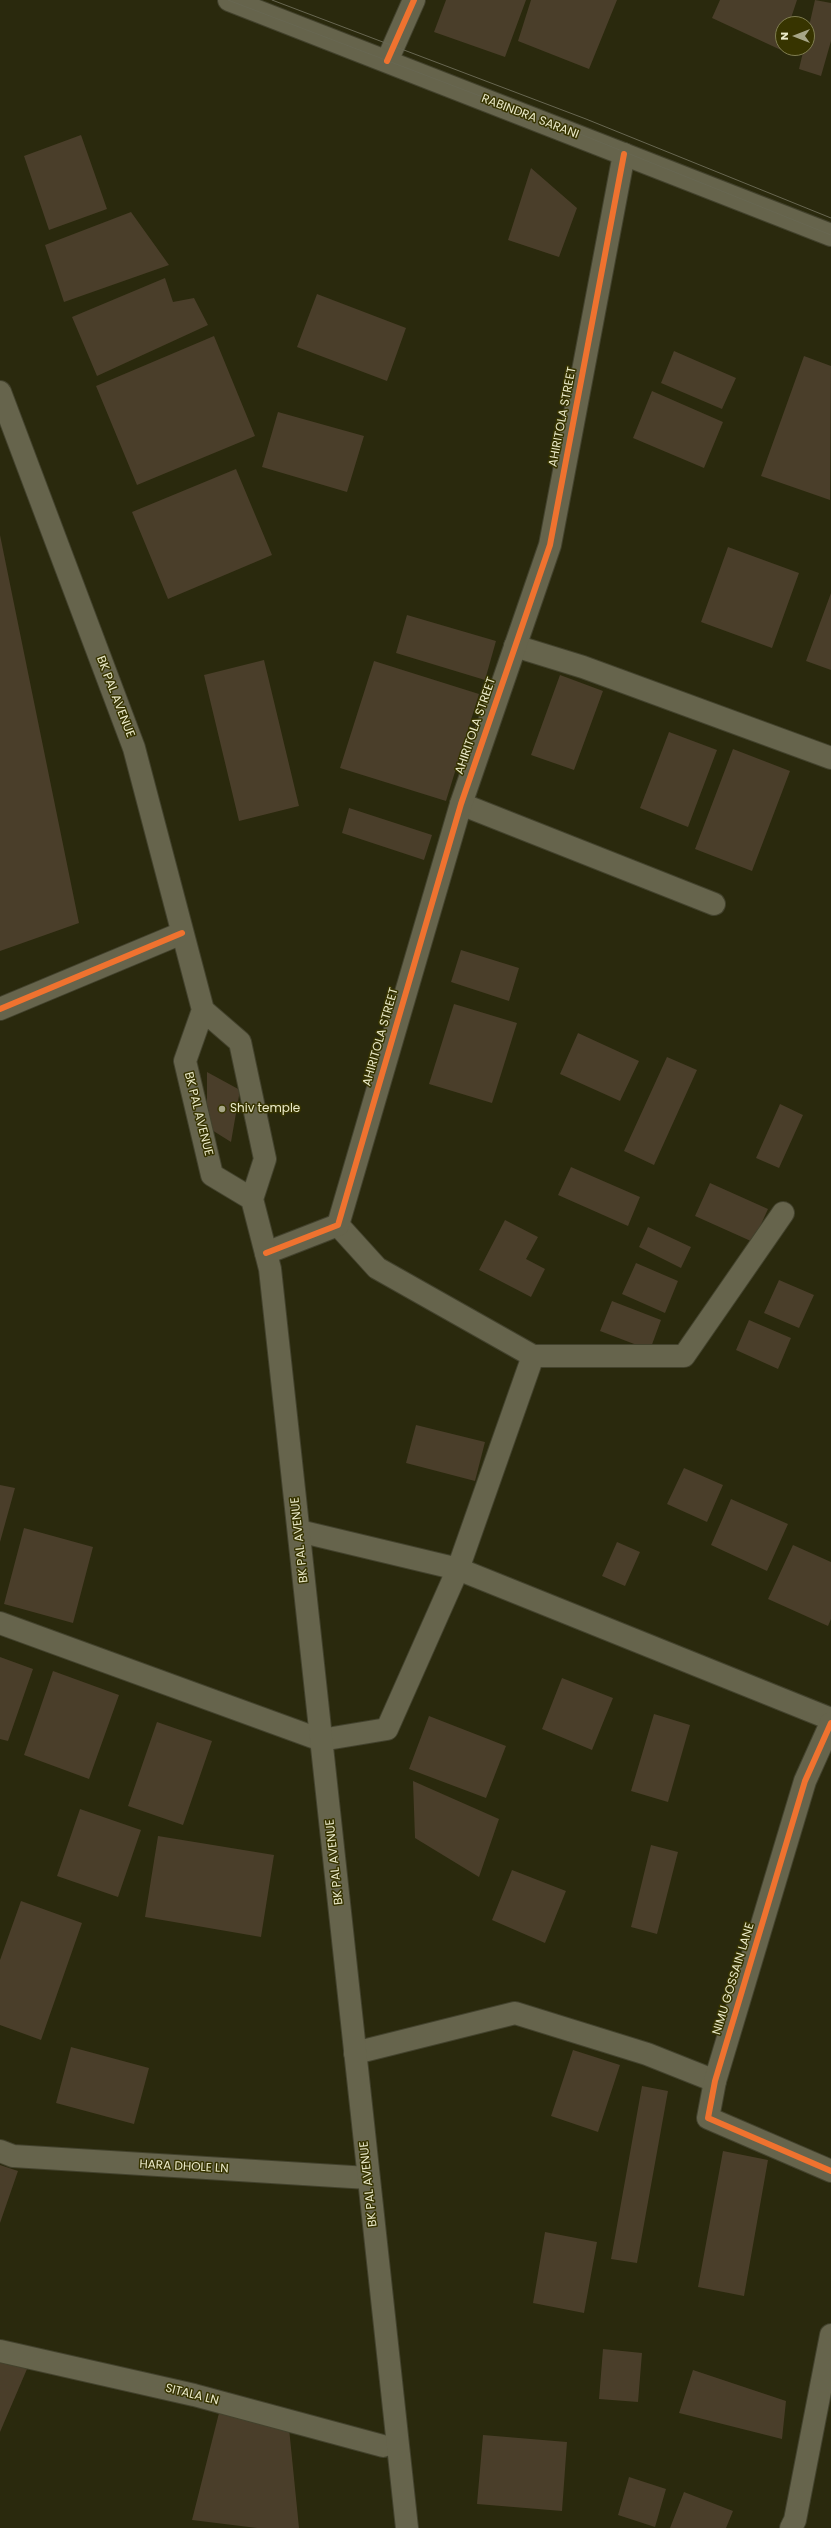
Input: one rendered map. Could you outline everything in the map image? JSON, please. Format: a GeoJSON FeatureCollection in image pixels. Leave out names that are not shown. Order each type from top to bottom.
{"type":"FeatureCollection","features":[{"type":"Feature","properties":{"kind":"main road","name":"RABINDRA SARANI"},"geometry":{"type":"LineString","coordinates":[[229,0],[831,235]]}},
{"type":"Feature","properties":{"kind":"main road"},"geometry":{"type":"LineString","coordinates":[[387,61],[414,0]]}},
{"type":"Feature","properties":{"kind":"main road","name":"AHIRITOLA STREET"},"geometry":{"type":"LineString","coordinates":[[338,1225],[461,804],[550,545],[624,154]]}},
{"type":"Feature","properties":{"kind":"main road","name":"BK PAL AVENUE"},"geometry":{"type":"LineString","coordinates":[[0,392],[134,748],[203,1010],[185,1061],[212,1175],[252,1199],[270,1269],[406,2528]]}},
{"type":"Feature","properties":{"kind":"main road"},"geometry":{"type":"LineString","coordinates":[[515,646],[583,667],[831,758]]}},
{"type":"Feature","properties":{"kind":"main road"},"geometry":{"type":"LineString","coordinates":[[461,804],[714,904]]}},
{"type":"Feature","properties":{"kind":"main road"},"geometry":{"type":"LineString","coordinates":[[0,1009],[182,933]]}},
{"type":"Feature","properties":{"kind":"main road"},"geometry":{"type":"LineString","coordinates":[[203,1010],[240,1042],[265,1160],[252,1199]]}},
{"type":"Feature","properties":{"kind":"main road"},"geometry":{"type":"LineString","coordinates":[[266,1253],[338,1225],[377,1268],[532,1356],[684,1356],[782,1213]]}},
{"type":"Feature","properties":{"kind":"main road"},"geometry":{"type":"LineString","coordinates":[[0,1623],[321,1740],[387,1729],[458,1569],[532,1356]]}},
{"type":"Feature","properties":{"kind":"main road"},"geometry":{"type":"LineString","coordinates":[[299,1531],[458,1569],[831,1719]]}},
{"type":"Feature","properties":{"kind":"main road","name":"NIMU GOSSAIN LANE"},"geometry":{"type":"LineString","coordinates":[[831,1723],[805,1781],[715,2080],[708,2118],[831,2171]]}},
{"type":"Feature","properties":{"kind":"main road"},"geometry":{"type":"LineString","coordinates":[[355,2053],[516,2014],[647,2054],[715,2080]]}},
{"type":"Feature","properties":{"kind":"main road","name":"HARA DHOLE LN"},"geometry":{"type":"LineString","coordinates":[[0,2151],[13,2156],[368,2178]]}},
{"type":"Feature","properties":{"kind":"main road"},"geometry":{"type":"LineString","coordinates":[[792,2528],[796,2520],[831,2335]]}},
{"type":"Feature","properties":{"kind":"main road","name":"SITALA LN"},"geometry":{"type":"LineString","coordinates":[[0,2351],[194,2395],[383,2446]]}},
{"type":"Feature","properties":{"kind":"building"},"geometry":{"type":"Polygon","coordinates":[[[446,0],[526,0],[505,57],[434,32],[446,0]]]}},
{"type":"Feature","properties":{"kind":"building"},"geometry":{"type":"Polygon","coordinates":[[[531,0],[617,0],[589,69],[518,41],[531,0]]]}},
{"type":"Feature","properties":{"kind":"building"},"geometry":{"type":"Polygon","coordinates":[[[720,0],[797,0],[792,16],[775,16],[775,47],[712,18],[720,0]]]}},
{"type":"Feature","properties":{"kind":"building"},"geometry":{"type":"Polygon","coordinates":[[[815,0],[831,3],[831,41],[821,76],[799,69],[802,56],[815,56],[815,16],[811,16],[815,0]]]}},
{"type":"Feature","properties":{"kind":"building"},"geometry":{"type":"Polygon","coordinates":[[[81,135],[107,209],[49,230],[24,156],[81,135]]]}},
{"type":"Feature","properties":{"kind":"building"},"geometry":{"type":"Polygon","coordinates":[[[531,168],[577,208],[559,257],[508,240],[531,168]]]}},
{"type":"Feature","properties":{"kind":"building"},"geometry":{"type":"Polygon","coordinates":[[[131,212],[169,265],[64,302],[45,245],[131,212]]]}},
{"type":"Feature","properties":{"kind":"building"},"geometry":{"type":"Polygon","coordinates":[[[165,278],[173,302],[194,298],[208,325],[97,376],[72,317],[165,278]]]}},
{"type":"Feature","properties":{"kind":"building"},"geometry":{"type":"Polygon","coordinates":[[[317,294],[406,328],[387,381],[297,347],[317,294]]]}},
{"type":"Feature","properties":{"kind":"building"},"geometry":{"type":"Polygon","coordinates":[[[214,336],[255,436],[137,485],[96,386],[214,336]]]}},
{"type":"Feature","properties":{"kind":"building"},"geometry":{"type":"Polygon","coordinates":[[[674,351],[736,378],[722,409],[661,383],[674,351]]]}},
{"type":"Feature","properties":{"kind":"building"},"geometry":{"type":"Polygon","coordinates":[[[804,356],[831,366],[830,500],[761,476],[804,356]]]}},
{"type":"Feature","properties":{"kind":"building"},"geometry":{"type":"Polygon","coordinates":[[[652,391],[723,422],[704,468],[633,438],[652,391]]]}},
{"type":"Feature","properties":{"kind":"building"},"geometry":{"type":"Polygon","coordinates":[[[278,412],[364,436],[347,492],[262,467],[278,412]]]}},
{"type":"Feature","properties":{"kind":"building"},"geometry":{"type":"Polygon","coordinates":[[[236,469],[272,555],[168,599],[132,512],[236,469]]]}},
{"type":"Feature","properties":{"kind":"building"},"geometry":{"type":"Polygon","coordinates":[[[0,535],[79,923],[0,951],[0,535]]]}},
{"type":"Feature","properties":{"kind":"building"},"geometry":{"type":"Polygon","coordinates":[[[728,547],[799,573],[772,648],[701,622],[728,547]]]}},
{"type":"Feature","properties":{"kind":"building"},"geometry":{"type":"Polygon","coordinates":[[[831,593],[831,670],[806,661],[831,593]]]}},
{"type":"Feature","properties":{"kind":"building"},"geometry":{"type":"Polygon","coordinates":[[[407,615],[496,641],[485,680],[396,653],[407,615]]]}},
{"type":"Feature","properties":{"kind":"building"},"geometry":{"type":"Polygon","coordinates":[[[264,660],[299,806],[239,821],[204,675],[264,660]]]}},
{"type":"Feature","properties":{"kind":"building"},"geometry":{"type":"Polygon","coordinates":[[[374,661],[479,694],[446,801],[340,768],[374,661]]]}},
{"type":"Feature","properties":{"kind":"building"},"geometry":{"type":"Polygon","coordinates":[[[560,675],[603,691],[574,770],[531,755],[560,675]]]}},
{"type":"Feature","properties":{"kind":"building"},"geometry":{"type":"Polygon","coordinates":[[[669,732],[717,750],[688,827],[640,808],[669,732]]]}},
{"type":"Feature","properties":{"kind":"building"},"geometry":{"type":"Polygon","coordinates":[[[733,749],[790,771],[752,871],[695,849],[733,749]]]}},
{"type":"Feature","properties":{"kind":"building"},"geometry":{"type":"Polygon","coordinates":[[[349,808],[432,835],[424,860],[342,833],[349,808]]]}},
{"type":"Feature","properties":{"kind":"building"},"geometry":{"type":"Polygon","coordinates":[[[461,950],[519,968],[509,1001],[451,982],[461,950]]]}},
{"type":"Feature","properties":{"kind":"building"},"geometry":{"type":"Polygon","coordinates":[[[454,1004],[517,1023],[492,1103],[429,1084],[454,1004]]]}},
{"type":"Feature","properties":{"kind":"building"},"geometry":{"type":"Polygon","coordinates":[[[578,1033],[639,1061],[620,1101],[560,1074],[578,1033]]]}},
{"type":"Feature","properties":{"kind":"building"},"geometry":{"type":"Polygon","coordinates":[[[667,1057],[697,1070],[654,1165],[624,1151],[667,1057]]]}},
{"type":"Feature","properties":{"kind":"building","name":"Shiv temple"},"geometry":{"type":"Polygon","coordinates":[[[207,1072],[240,1090],[231,1142],[207,1127],[207,1072]]]}},
{"type":"Feature","properties":{"kind":"building"},"geometry":{"type":"Polygon","coordinates":[[[780,1104],[803,1115],[779,1168],[756,1158],[780,1104]]]}},
{"type":"Feature","properties":{"kind":"building"},"geometry":{"type":"Polygon","coordinates":[[[571,1167],[640,1197],[628,1226],[558,1195],[571,1167]]]}},
{"type":"Feature","properties":{"kind":"building"},"geometry":{"type":"Polygon","coordinates":[[[710,1183],[768,1209],[753,1242],[695,1216],[710,1183]]]}},
{"type":"Feature","properties":{"kind":"building"},"geometry":{"type":"Polygon","coordinates":[[[505,1220],[538,1237],[526,1259],[545,1269],[531,1297],[479,1270],[505,1220]]]}},
{"type":"Feature","properties":{"kind":"building"},"geometry":{"type":"Polygon","coordinates":[[[648,1227],[691,1247],[681,1268],[639,1247],[648,1227]]]}},
{"type":"Feature","properties":{"kind":"building"},"geometry":{"type":"Polygon","coordinates":[[[636,1263],[678,1281],[665,1313],[622,1294],[636,1263]]]}},
{"type":"Feature","properties":{"kind":"building"},"geometry":{"type":"Polygon","coordinates":[[[779,1280],[814,1295],[799,1328],[764,1313],[779,1280]]]}},
{"type":"Feature","properties":{"kind":"building"},"geometry":{"type":"Polygon","coordinates":[[[612,1301],[661,1320],[650,1350],[600,1331],[612,1301]]]}},
{"type":"Feature","properties":{"kind":"building"},"geometry":{"type":"Polygon","coordinates":[[[749,1320],[791,1338],[778,1369],[736,1350],[749,1320]]]}},
{"type":"Feature","properties":{"kind":"building"},"geometry":{"type":"Polygon","coordinates":[[[416,1425],[485,1442],[475,1481],[406,1463],[416,1425]]]}},
{"type":"Feature","properties":{"kind":"building"},"geometry":{"type":"Polygon","coordinates":[[[684,1468],[723,1485],[707,1522],[667,1504],[684,1468]]]}},
{"type":"Feature","properties":{"kind":"building"},"geometry":{"type":"Polygon","coordinates":[[[0,1485],[15,1488],[0,1542],[0,1485]]]}},
{"type":"Feature","properties":{"kind":"building"},"geometry":{"type":"Polygon","coordinates":[[[731,1499],[788,1524],[767,1571],[711,1545],[731,1499]]]}},
{"type":"Feature","properties":{"kind":"building"},"geometry":{"type":"Polygon","coordinates":[[[24,1528],[93,1547],[73,1623],[4,1604],[24,1528]]]}},
{"type":"Feature","properties":{"kind":"building"},"geometry":{"type":"Polygon","coordinates":[[[617,1542],[640,1552],[625,1586],[602,1576],[617,1542]]]}},
{"type":"Feature","properties":{"kind":"building"},"geometry":{"type":"Polygon","coordinates":[[[793,1545],[831,1562],[831,1619],[828,1626],[768,1599],[793,1545]]]}},
{"type":"Feature","properties":{"kind":"building"},"geometry":{"type":"Polygon","coordinates":[[[0,1657],[33,1669],[8,1741],[0,1739],[0,1657]]]}},
{"type":"Feature","properties":{"kind":"building"},"geometry":{"type":"Polygon","coordinates":[[[53,1671],[119,1695],[89,1779],[24,1755],[53,1671]]]}},
{"type":"Feature","properties":{"kind":"building"},"geometry":{"type":"Polygon","coordinates":[[[562,1678],[613,1698],[592,1750],[542,1729],[562,1678]]]}},
{"type":"Feature","properties":{"kind":"building"},"geometry":{"type":"Polygon","coordinates":[[[654,1714],[690,1725],[668,1802],[631,1791],[654,1714]]]}},
{"type":"Feature","properties":{"kind":"building"},"geometry":{"type":"Polygon","coordinates":[[[429,1716],[506,1746],[486,1798],[409,1769],[429,1716]]]}},
{"type":"Feature","properties":{"kind":"building"},"geometry":{"type":"Polygon","coordinates":[[[157,1722],[212,1741],[183,1825],[128,1806],[157,1722]]]}},
{"type":"Feature","properties":{"kind":"building"},"geometry":{"type":"Polygon","coordinates":[[[413,1781],[499,1819],[479,1877],[415,1838],[413,1781]]]}},
{"type":"Feature","properties":{"kind":"building"},"geometry":{"type":"Polygon","coordinates":[[[80,1809],[141,1830],[118,1897],[57,1876],[80,1809]]]}},
{"type":"Feature","properties":{"kind":"building"},"geometry":{"type":"Polygon","coordinates":[[[158,1836],[274,1855],[261,1937],[145,1917],[158,1836]]]}},
{"type":"Feature","properties":{"kind":"building"},"geometry":{"type":"Polygon","coordinates":[[[651,1845],[678,1852],[657,1934],[631,1927],[651,1845]]]}},
{"type":"Feature","properties":{"kind":"building"},"geometry":{"type":"Polygon","coordinates":[[[512,1870],[566,1891],[545,1943],[492,1920],[512,1870]]]}},
{"type":"Feature","properties":{"kind":"building"},"geometry":{"type":"Polygon","coordinates":[[[21,1901],[82,1923],[41,2040],[0,2025],[0,1960],[21,1901]]]}},
{"type":"Feature","properties":{"kind":"building"},"geometry":{"type":"Polygon","coordinates":[[[71,2047],[149,2068],[134,2124],[56,2103],[71,2047]]]}},
{"type":"Feature","properties":{"kind":"building"},"geometry":{"type":"Polygon","coordinates":[[[573,2050],[620,2065],[598,2132],[551,2116],[573,2050]]]}},
{"type":"Feature","properties":{"kind":"building"},"geometry":{"type":"Polygon","coordinates":[[[642,2086],[668,2091],[637,2263],[611,2259],[642,2086]]]}},
{"type":"Feature","properties":{"kind":"building"},"geometry":{"type":"Polygon","coordinates":[[[723,2151],[768,2160],[744,2296],[698,2287],[723,2151]]]}},
{"type":"Feature","properties":{"kind":"building"},"geometry":{"type":"Polygon","coordinates":[[[0,2165],[18,2171],[0,2223],[0,2165]]]}},
{"type":"Feature","properties":{"kind":"building"},"geometry":{"type":"Polygon","coordinates":[[[545,2232],[597,2242],[584,2313],[533,2303],[545,2232]]]}},
{"type":"Feature","properties":{"kind":"building"},"geometry":{"type":"Polygon","coordinates":[[[603,2349],[642,2353],[638,2402],[599,2399],[603,2349]]]}},
{"type":"Feature","properties":{"kind":"building"},"geometry":{"type":"Polygon","coordinates":[[[0,2357],[27,2369],[0,2432],[0,2357]]]}},
{"type":"Feature","properties":{"kind":"building"},"geometry":{"type":"Polygon","coordinates":[[[693,2370],[786,2401],[782,2439],[679,2413],[693,2370]]]}},
{"type":"Feature","properties":{"kind":"building"},"geometry":{"type":"Polygon","coordinates":[[[219,2413],[289,2428],[299,2528],[257,2528],[192,2520],[219,2413]]]}},
{"type":"Feature","properties":{"kind":"building"},"geometry":{"type":"Polygon","coordinates":[[[483,2435],[567,2442],[562,2511],[477,2504],[483,2435]]]}},
{"type":"Feature","properties":{"kind":"building"},"geometry":{"type":"Polygon","coordinates":[[[629,2477],[666,2489],[655,2527],[618,2515],[629,2477]]]}},
{"type":"Feature","properties":{"kind":"building"},"geometry":{"type":"Polygon","coordinates":[[[684,2492],[733,2511],[726,2528],[670,2528],[684,2492]]]}},
{"type":"Feature","properties":{"kind":"tram line"},"geometry":{"type":"LineString","coordinates":[[228,0],[580,134],[831,235]]}},
{"type":"Feature","properties":{"kind":"tram line"},"geometry":{"type":"LineString","coordinates":[[272,0],[586,119],[831,218]]}},
{"type":"Feature","properties":{"kind":"cycle path"},"geometry":{"type":"LineString","coordinates":[[387,61],[414,0]]}},
{"type":"Feature","properties":{"kind":"cycle path"},"geometry":{"type":"LineString","coordinates":[[266,1253],[338,1225],[461,804],[550,545],[624,154]]}},
{"type":"Feature","properties":{"kind":"cycle path"},"geometry":{"type":"LineString","coordinates":[[0,1009],[182,933]]}},
{"type":"Feature","properties":{"kind":"cycle path"},"geometry":{"type":"LineString","coordinates":[[831,1723],[805,1781],[715,2081],[708,2118],[831,2171]]}},
{"type":"Feature","properties":{"kind":"place","name":"Shiv temple"},"geometry":{"type":"Point","coordinates":[222,1109]}}]}
